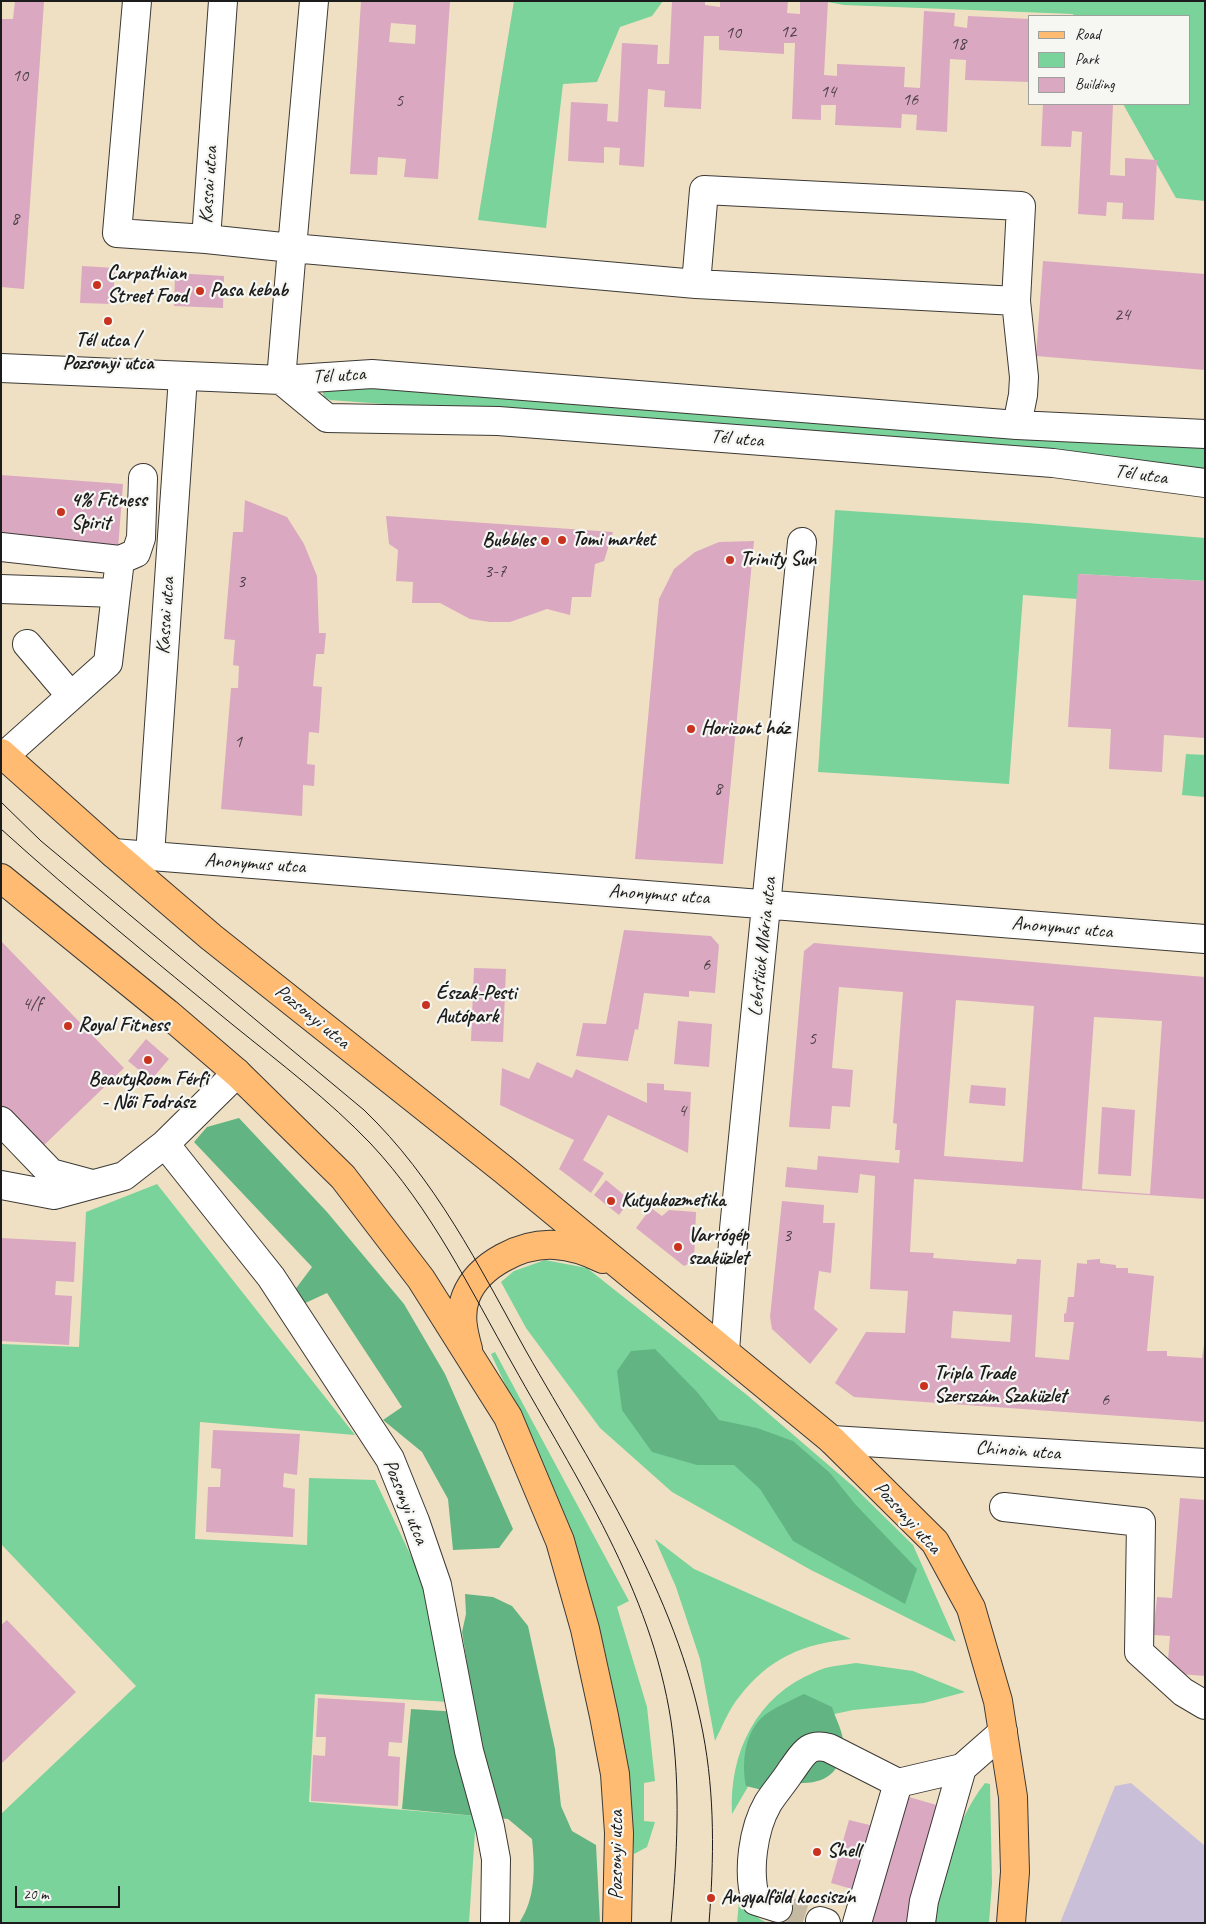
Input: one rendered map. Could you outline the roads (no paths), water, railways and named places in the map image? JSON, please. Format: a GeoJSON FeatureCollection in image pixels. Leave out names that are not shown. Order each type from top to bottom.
{"type":"FeatureCollection","features":[{"type":"Feature","properties":{"kind":"main road","name":"Pozsonyi utca"},"geometry":{"type":"LineString","coordinates":[[3,754],[113,853],[211,937],[630,1273],[832,1440],[935,1542],[971,1608],[998,1701],[1013,1797],[1015,1872],[1012,1923]]}},
{"type":"Feature","properties":{"kind":"main road","name":"Pozsonyi utca"},"geometry":{"type":"LineString","coordinates":[[1,878],[167,1013],[237,1073],[314,1146],[371,1211],[421,1279],[508,1417],[560,1541],[585,1629],[615,1774],[619,1832],[617,1923]]}},
{"type":"Feature","properties":{"kind":"main road","name":"Pozsonyi utca"},"geometry":{"type":"LineString","coordinates":[[473,1364],[462,1329],[466,1296],[478,1279],[504,1257],[537,1246],[565,1246],[595,1255],[630,1273]]}},
{"type":"Feature","properties":{"kind":"street"},"geometry":{"type":"LineString","coordinates":[[137,1],[117,233],[206,239]]}},
{"type":"Feature","properties":{"kind":"street","name":"Kassai utca"},"geometry":{"type":"LineString","coordinates":[[223,1],[206,239],[696,284],[1016,301]]}},
{"type":"Feature","properties":{"kind":"street"},"geometry":{"type":"LineString","coordinates":[[281,380],[314,1]]}},
{"type":"Feature","properties":{"kind":"street"},"geometry":{"type":"LineString","coordinates":[[696,284],[704,190],[1021,206],[1016,301],[1024,377],[1023,395],[1017,425]]}},
{"type":"Feature","properties":{"kind":"street","name":"Tél utca"},"geometry":{"type":"LineString","coordinates":[[1,368],[281,380],[372,374],[1017,425],[1205,434]]}},
{"type":"Feature","properties":{"kind":"street","name":"Kassai utca"},"geometry":{"type":"LineString","coordinates":[[150,855],[183,377]]}},
{"type":"Feature","properties":{"kind":"street","name":"Tél utca"},"geometry":{"type":"LineString","coordinates":[[281,380],[327,418],[498,421],[1054,463],[1205,483]]}},
{"type":"Feature","properties":{"kind":"street"},"geometry":{"type":"LineString","coordinates":[[1,547],[120,560],[136,552],[141,538],[144,478]]}},
{"type":"Feature","properties":{"kind":"street","name":"Lebstück Mária utca"},"geometry":{"type":"LineString","coordinates":[[725,1351],[734,1229],[768,904],[802,542]]}},
{"type":"Feature","properties":{"kind":"street"},"geometry":{"type":"LineString","coordinates":[[3,754],[108,663],[120,560]]}},
{"type":"Feature","properties":{"kind":"street"},"geometry":{"type":"LineString","coordinates":[[1,589],[116,593]]}},
{"type":"Feature","properties":{"kind":"street"},"geometry":{"type":"LineString","coordinates":[[27,644],[71,696]]}},
{"type":"Feature","properties":{"kind":"street","name":"Anonymus utca"},"geometry":{"type":"LineString","coordinates":[[113,853],[1205,939]]}},
{"type":"Feature","properties":{"kind":"street"},"geometry":{"type":"LineString","coordinates":[[1,1185],[54,1195],[124,1176],[165,1144],[214,1098],[237,1073]]}},
{"type":"Feature","properties":{"kind":"street"},"geometry":{"type":"LineString","coordinates":[[1,1121],[51,1173],[93,1184]]}},
{"type":"Feature","properties":{"kind":"street","name":"Pozsonyi utca"},"geometry":{"type":"LineString","coordinates":[[165,1144],[271,1277],[390,1459],[415,1521],[437,1585],[469,1751],[494,1851],[497,1883],[495,1923]]}},
{"type":"Feature","properties":{"kind":"street","name":"Chinoin utca"},"geometry":{"type":"LineString","coordinates":[[832,1440],[1205,1463]]}},
{"type":"Feature","properties":{"kind":"street"},"geometry":{"type":"LineString","coordinates":[[1004,1507],[1141,1522],[1139,1652],[1183,1692],[1205,1705]]}},
{"type":"Feature","properties":{"kind":"street"},"geometry":{"type":"LineString","coordinates":[[778,1908],[756,1901],[753,1889],[753,1864],[759,1826],[768,1803],[806,1750],[818,1745],[829,1748],[898,1784],[962,1768],[1003,1732]]}},
{"type":"Feature","properties":{"kind":"street"},"geometry":{"type":"LineString","coordinates":[[921,1923],[924,1901],[962,1768]]}},
{"type":"Feature","properties":{"kind":"street"},"geometry":{"type":"LineString","coordinates":[[857,1923],[898,1784]]}},
{"type":"Feature","properties":{"kind":"tunnel"},"geometry":{"type":"LineString","coordinates":[[778,1908],[820,1921]]}},
{"type":"Feature","properties":{"kind":"tram line"},"geometry":{"type":"LineString","coordinates":[[1,802],[41,841],[364,1110],[413,1164],[454,1224],[605,1488],[630,1535],[674,1631],[690,1681],[703,1733],[710,1780],[712,1875],[709,1923]]}},
{"type":"Feature","properties":{"kind":"tram line"},"geometry":{"type":"LineString","coordinates":[[1,829],[87,904],[338,1112],[371,1144],[393,1169],[431,1222],[465,1279],[608,1536],[647,1626],[661,1673],[674,1746],[677,1822],[671,1923]]}},
{"type":"Feature","properties":{"kind":"place","name":"Carpathian Street Food"},"geometry":{"type":"Point","coordinates":[97,285]}},
{"type":"Feature","properties":{"kind":"place","name":"Pasa kebab"},"geometry":{"type":"Point","coordinates":[200,291]}},
{"type":"Feature","properties":{"kind":"place","name":"Tél utca / Pozsonyi utca"},"geometry":{"type":"Point","coordinates":[108,321]}},
{"type":"Feature","properties":{"kind":"place","name":"4% Fitness Spirit"},"geometry":{"type":"Point","coordinates":[61,512]}},
{"type":"Feature","properties":{"kind":"place","name":"Tomi market"},"geometry":{"type":"Point","coordinates":[562,540]}},
{"type":"Feature","properties":{"kind":"place","name":"Bubbles"},"geometry":{"type":"Point","coordinates":[545,541]}},
{"type":"Feature","properties":{"kind":"place","name":"Trinity Sun"},"geometry":{"type":"Point","coordinates":[730,560]}},
{"type":"Feature","properties":{"kind":"place","name":"Horizont ház"},"geometry":{"type":"Point","coordinates":[691,729]}},
{"type":"Feature","properties":{"kind":"place","name":"Észak-Pesti Autópark"},"geometry":{"type":"Point","coordinates":[426,1005]}},
{"type":"Feature","properties":{"kind":"place","name":"Royal Fitness"},"geometry":{"type":"Point","coordinates":[68,1026]}},
{"type":"Feature","properties":{"kind":"place","name":"BeautyRoom Férfi - Női Fodrász"},"geometry":{"type":"Point","coordinates":[148,1060]}},
{"type":"Feature","properties":{"kind":"place","name":"Kutyakozmetika"},"geometry":{"type":"Point","coordinates":[611,1201]}},
{"type":"Feature","properties":{"kind":"place","name":"Varrógép szaküzlet"},"geometry":{"type":"Point","coordinates":[678,1247]}},
{"type":"Feature","properties":{"kind":"place","name":"Tripla Trade Szerszám Szaküzlet"},"geometry":{"type":"Point","coordinates":[924,1386]}},
{"type":"Feature","properties":{"kind":"place","name":"Shell"},"geometry":{"type":"Point","coordinates":[817,1852]}},
{"type":"Feature","properties":{"kind":"place","name":"Angyalföld kocsiszín"},"geometry":{"type":"Point","coordinates":[711,1898]}}]}
